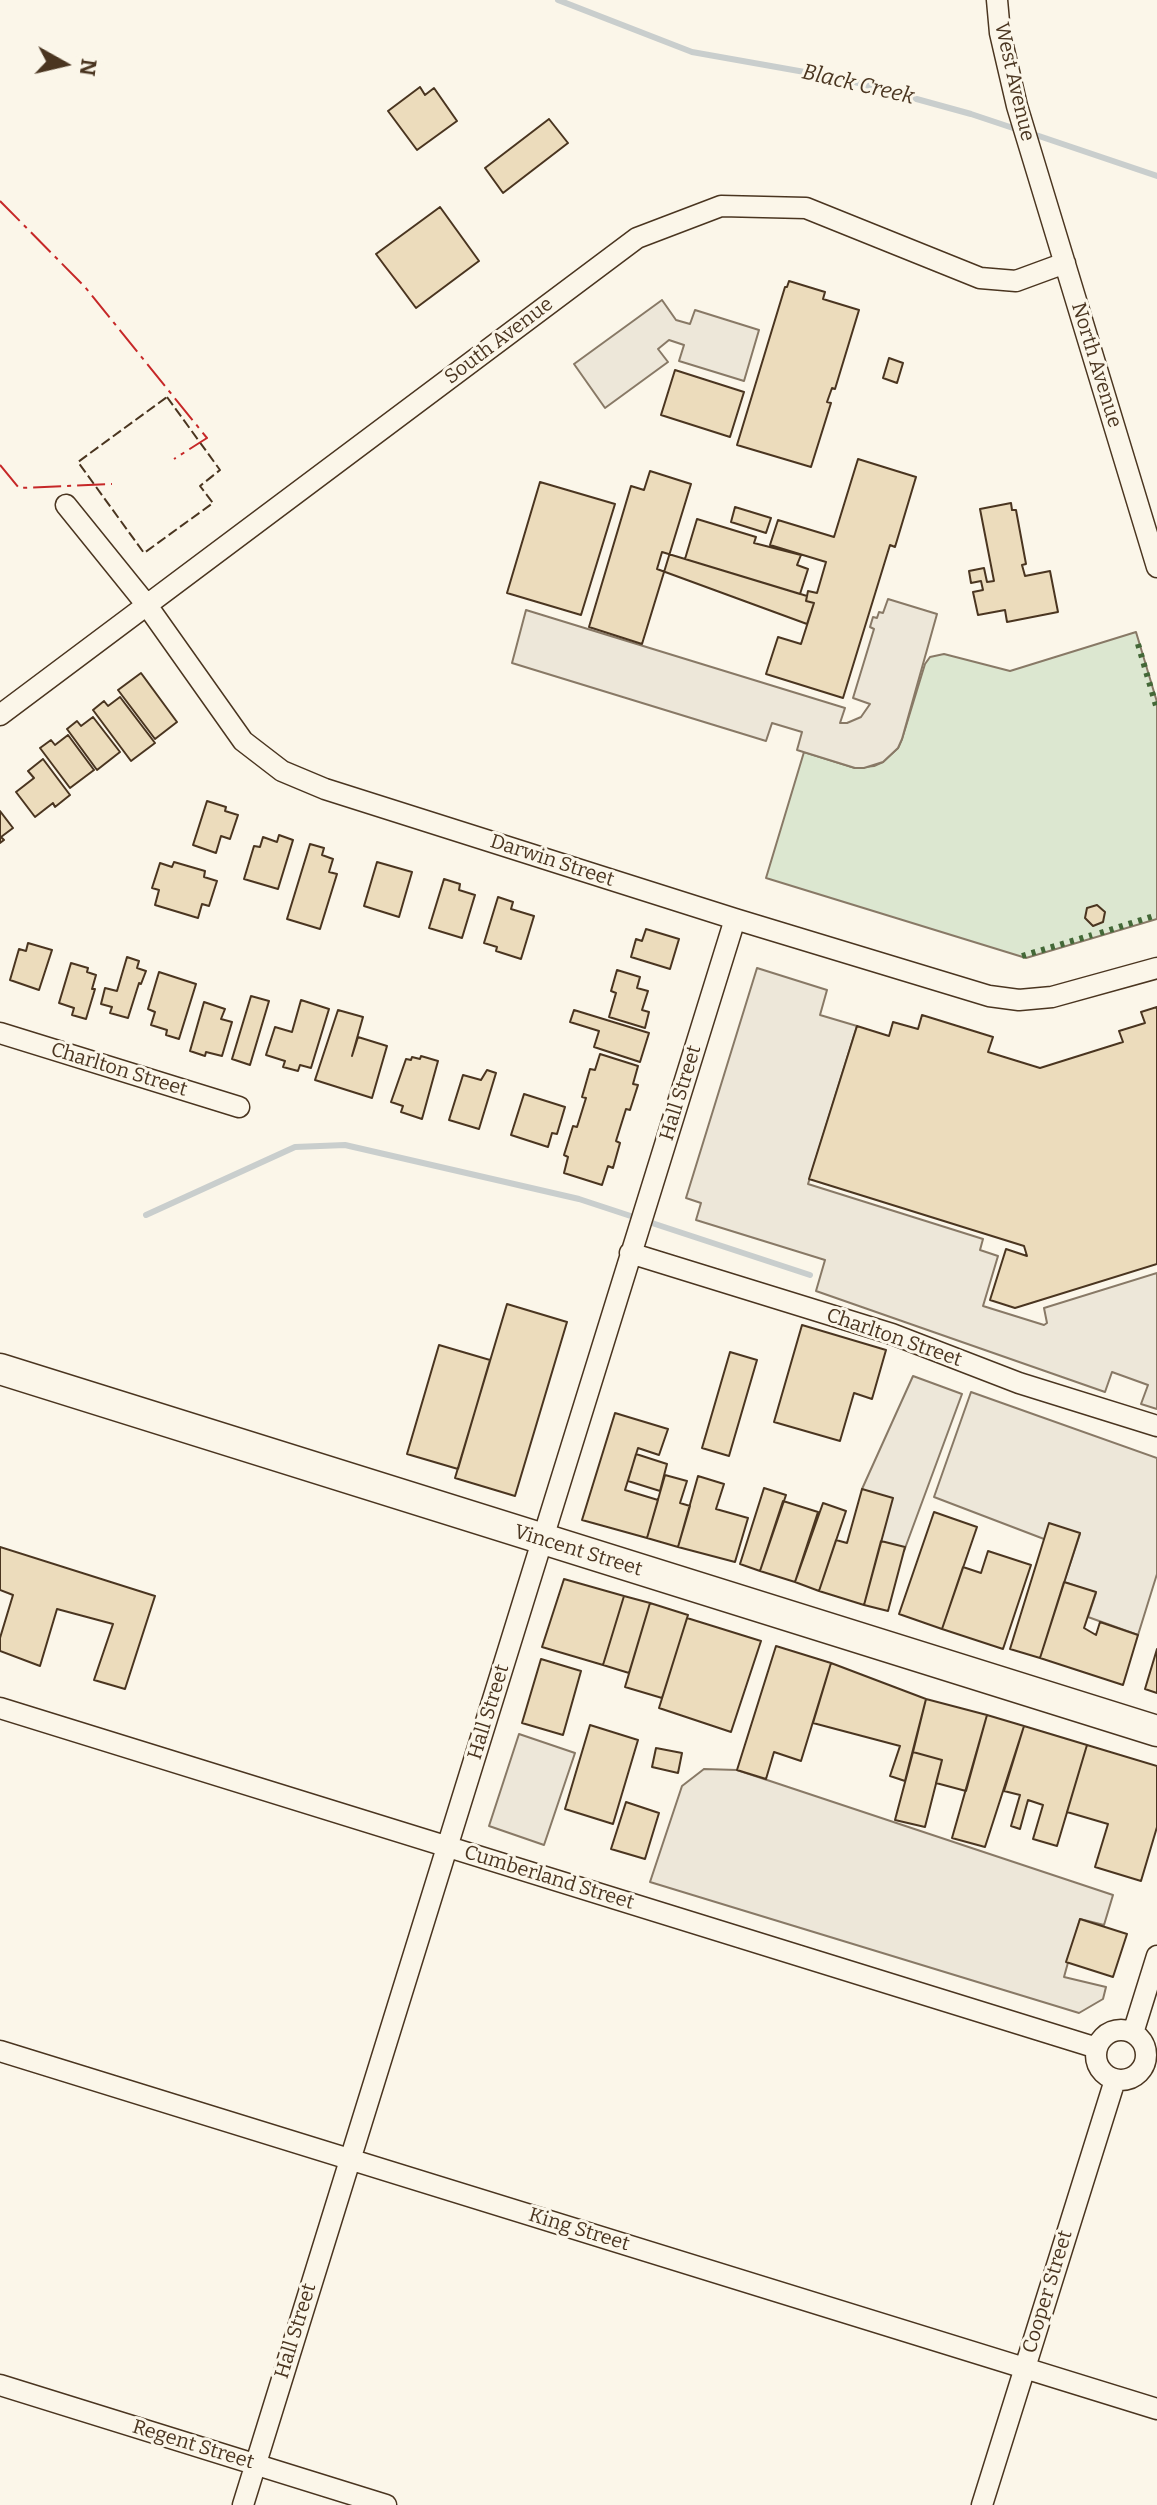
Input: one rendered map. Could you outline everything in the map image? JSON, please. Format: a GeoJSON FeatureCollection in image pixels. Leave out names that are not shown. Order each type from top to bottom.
{"type":"FeatureCollection","features":[{"type":"Feature","properties":{"kind":"main road","name":"Vincent Street"},"geometry":{"type":"LineString","coordinates":[[0,1369],[1157,1731]]}},
{"type":"Feature","properties":{"kind":"street","name":"West Avenue"},"geometry":{"type":"LineString","coordinates":[[997,0],[1000,33],[1034,163]]}},
{"type":"Feature","properties":{"kind":"street","name":"North Avenue"},"geometry":{"type":"LineString","coordinates":[[1034,163],[1157,567]]}},
{"type":"Feature","properties":{"kind":"street","name":"South Avenue"},"geometry":{"type":"LineString","coordinates":[[0,715],[637,238],[721,206],[806,208],[980,278],[998,281],[1026,279],[1065,263]]}},
{"type":"Feature","properties":{"kind":"street","name":"Darwin Street"},"geometry":{"type":"LineString","coordinates":[[66,505],[146,604],[243,741],[282,771],[325,789],[989,996],[1019,1000],[1052,997],[1157,968]]}},
{"type":"Feature","properties":{"kind":"street","name":"Hall Street"},"geometry":{"type":"LineString","coordinates":[[243,2505],[735,919]]}},
{"type":"Feature","properties":{"kind":"street","name":"Charlton Street"},"geometry":{"type":"LineString","coordinates":[[0,1033],[239,1107]]}},
{"type":"Feature","properties":{"kind":"street","name":"Charlton Street"},"geometry":{"type":"LineString","coordinates":[[630,1253],[892,1334],[1019,1383],[1157,1426]]}},
{"type":"Feature","properties":{"kind":"street","name":"Cumberland Street"},"geometry":{"type":"LineString","coordinates":[[0,1708],[1097,2048]]}},
{"type":"Feature","properties":{"kind":"street"},"geometry":{"type":"LineString","coordinates":[[1133,2033],[1157,1956]]}},
{"type":"Feature","properties":{"kind":"street"},"geometry":{"type":"LineString","coordinates":[[1113,2031],[1133,2033],[1145,2046],[1151,2067],[1133,2078],[1115,2080],[1100,2068],[1096,2060],[1097,2048],[1101,2040],[1113,2031]]}},
{"type":"Feature","properties":{"kind":"street","name":"King Street"},"geometry":{"type":"LineString","coordinates":[[0,2051],[1157,2409]]}},
{"type":"Feature","properties":{"kind":"street","name":"Cooper Street"},"geometry":{"type":"LineString","coordinates":[[982,2505],[1115,2080]]}},
{"type":"Feature","properties":{"kind":"street","name":"Regent Street"},"geometry":{"type":"LineString","coordinates":[[0,2385],[386,2505]]}},
{"type":"Feature","properties":{"kind":"green space"},"geometry":{"type":"Polygon","coordinates":[[[1136,632],[1157,702],[1157,919],[1026,958],[766,878],[804,752],[855,768],[883,762],[898,748],[930,657],[944,654],[1010,671],[1136,632]]]}},
{"type":"Feature","properties":{"kind":"shaded area"},"geometry":{"type":"Polygon","coordinates":[[[662,300],[676,320],[690,324],[695,310],[759,330],[744,381],[679,361],[684,345],[669,340],[658,349],[668,362],[605,408],[574,364],[662,300]]]}},
{"type":"Feature","properties":{"kind":"shaded area"},"geometry":{"type":"Polygon","coordinates":[[[888,599],[937,614],[898,748],[883,762],[864,768],[797,750],[802,732],[772,723],[766,741],[512,663],[526,610],[845,708],[840,723],[847,723],[861,717],[870,704],[853,698],[874,629],[870,627],[873,617],[877,618],[879,612],[883,613],[888,599]]]}},
{"type":"Feature","properties":{"kind":"shaded area"},"geometry":{"type":"Polygon","coordinates":[[[757,968],[827,990],[820,1015],[857,1026],[808,1184],[983,1239],[980,1250],[998,1256],[983,1306],[1044,1325],[1047,1323],[1044,1308],[1157,1273],[1157,1409],[1141,1404],[1148,1385],[1112,1372],[1105,1392],[816,1291],[825,1260],[696,1220],[701,1203],[686,1198],[757,968]]]}},
{"type":"Feature","properties":{"kind":"shaded area"},"geometry":{"type":"Polygon","coordinates":[[[913,1376],[962,1394],[904,1551],[881,1541],[862,1489],[913,1376]]]}},
{"type":"Feature","properties":{"kind":"shaded area"},"geometry":{"type":"Polygon","coordinates":[[[971,1392],[1157,1458],[1157,1574],[1138,1635],[1088,1617],[1096,1593],[1064,1582],[1080,1534],[1044,1539],[934,1497],[971,1392]]]}},
{"type":"Feature","properties":{"kind":"shaded area"},"geometry":{"type":"Polygon","coordinates":[[[519,1734],[575,1753],[544,1845],[489,1826],[519,1734]]]}},
{"type":"Feature","properties":{"kind":"shaded area"},"geometry":{"type":"Polygon","coordinates":[[[704,1769],[737,1770],[1113,1895],[1104,1925],[1080,1919],[1064,1977],[1106,1987],[1103,1999],[1079,2013],[650,1882],[682,1786],[704,1769]]]}},
{"type":"Feature","properties":{"kind":"building"},"geometry":{"type":"Polygon","coordinates":[[[420,87],[425,95],[434,88],[457,121],[417,150],[388,111],[420,87]]]}},
{"type":"Feature","properties":{"kind":"building"},"geometry":{"type":"Polygon","coordinates":[[[549,119],[568,143],[503,193],[485,168],[549,119]]]}},
{"type":"Feature","properties":{"kind":"building"},"geometry":{"type":"Polygon","coordinates":[[[440,207],[479,261],[416,308],[376,254],[440,207]]]}},
{"type":"Feature","properties":{"kind":"building"},"geometry":{"type":"Polygon","coordinates":[[[789,281],[825,292],[823,299],[859,310],[835,389],[832,388],[827,402],[831,403],[811,467],[737,445],[789,281]]]}},
{"type":"Feature","properties":{"kind":"building"},"geometry":{"type":"Polygon","coordinates":[[[889,358],[903,363],[897,383],[883,378],[889,358]]]}},
{"type":"Feature","properties":{"kind":"building"},"geometry":{"type":"Polygon","coordinates":[[[675,370],[744,392],[730,437],[661,415],[675,370]]]}},
{"type":"Feature","properties":{"kind":"building"},"geometry":{"type":"Polygon","coordinates":[[[858,459],[916,477],[895,547],[890,545],[843,698],[766,674],[778,637],[801,644],[814,603],[806,601],[808,591],[817,593],[826,562],[770,545],[778,520],[834,537],[858,459]]]}},
{"type":"Feature","properties":{"kind":"building"},"geometry":{"type":"Polygon","coordinates":[[[650,471],[691,484],[642,644],[589,627],[631,486],[644,490],[650,471]]]}},
{"type":"Feature","properties":{"kind":"building"},"geometry":{"type":"Polygon","coordinates":[[[540,482],[615,504],[581,615],[507,593],[540,482]]]}},
{"type":"Feature","properties":{"kind":"building"},"geometry":{"type":"Polygon","coordinates":[[[1011,503],[1012,510],[1016,510],[1026,564],[1022,565],[1025,576],[1050,571],[1058,612],[1007,622],[1005,610],[978,615],[973,592],[983,590],[981,581],[971,583],[969,571],[984,568],[987,582],[994,581],[980,509],[1011,503]]]}},
{"type":"Feature","properties":{"kind":"building"},"geometry":{"type":"Polygon","coordinates":[[[735,507],[771,518],[766,533],[731,522],[735,507]]]}},
{"type":"Feature","properties":{"kind":"building"},"geometry":{"type":"Polygon","coordinates":[[[697,519],[756,537],[754,543],[801,555],[797,565],[808,569],[800,594],[685,559],[697,519]]]}},
{"type":"Feature","properties":{"kind":"building"},"geometry":{"type":"Polygon","coordinates":[[[662,552],[807,596],[806,601],[814,603],[807,624],[657,569],[662,552]]]}},
{"type":"Feature","properties":{"kind":"building"},"geometry":{"type":"Polygon","coordinates":[[[141,673],[177,722],[155,739],[118,690],[141,673]]]}},
{"type":"Feature","properties":{"kind":"building"},"geometry":{"type":"Polygon","coordinates":[[[120,697],[155,743],[131,761],[93,710],[104,701],[108,706],[120,697]]]}},
{"type":"Feature","properties":{"kind":"building"},"geometry":{"type":"Polygon","coordinates":[[[93,717],[120,752],[97,770],[67,729],[77,721],[81,726],[93,717]]]}},
{"type":"Feature","properties":{"kind":"building"},"geometry":{"type":"Polygon","coordinates":[[[68,735],[94,770],[70,788],[40,748],[51,740],[55,745],[68,735]]]}},
{"type":"Feature","properties":{"kind":"building"},"geometry":{"type":"Polygon","coordinates":[[[43,759],[70,795],[35,817],[16,792],[34,778],[28,771],[43,759]]]}},
{"type":"Feature","properties":{"kind":"building"},"geometry":{"type":"Polygon","coordinates":[[[207,801],[238,815],[230,839],[221,836],[216,853],[193,845],[207,801]]]}},
{"type":"Feature","properties":{"kind":"building"},"geometry":{"type":"Polygon","coordinates":[[[0,811],[13,828],[1,837],[4,840],[0,843],[0,811]]]}},
{"type":"Feature","properties":{"kind":"building"},"geometry":{"type":"Polygon","coordinates":[[[279,835],[293,840],[278,889],[244,879],[254,846],[260,847],[263,837],[277,842],[279,835]]]}},
{"type":"Feature","properties":{"kind":"building"},"geometry":{"type":"Polygon","coordinates":[[[310,844],[324,848],[322,855],[333,859],[329,872],[337,874],[320,929],[287,919],[310,844]]]}},
{"type":"Feature","properties":{"kind":"building"},"geometry":{"type":"Polygon","coordinates":[[[174,862],[205,871],[204,877],[217,881],[209,906],[202,904],[198,918],[155,905],[159,890],[152,888],[160,863],[172,867],[174,862]]]}},
{"type":"Feature","properties":{"kind":"building"},"geometry":{"type":"Polygon","coordinates":[[[377,862],[412,872],[399,917],[364,906],[377,862]]]}},
{"type":"Feature","properties":{"kind":"building"},"geometry":{"type":"Polygon","coordinates":[[[444,879],[460,884],[459,890],[475,895],[462,938],[429,928],[444,879]]]}},
{"type":"Feature","properties":{"kind":"building"},"geometry":{"type":"Polygon","coordinates":[[[498,897],[513,902],[511,909],[534,916],[521,959],[496,951],[497,947],[484,943],[498,897]]]}},
{"type":"Feature","properties":{"kind":"building"},"geometry":{"type":"Polygon","coordinates":[[[1097,905],[1105,912],[1103,922],[1093,926],[1085,918],[1087,908],[1097,905]]]}},
{"type":"Feature","properties":{"kind":"building"},"geometry":{"type":"Polygon","coordinates":[[[646,929],[679,939],[670,969],[631,957],[636,939],[642,941],[646,929]]]}},
{"type":"Feature","properties":{"kind":"building"},"geometry":{"type":"Polygon","coordinates":[[[28,943],[52,950],[39,990],[10,980],[19,949],[26,951],[28,943]]]}},
{"type":"Feature","properties":{"kind":"building"},"geometry":{"type":"Polygon","coordinates":[[[127,957],[139,961],[137,968],[146,971],[128,1018],[110,1013],[112,1007],[101,1004],[105,988],[117,991],[127,957]]]}},
{"type":"Feature","properties":{"kind":"building"},"geometry":{"type":"Polygon","coordinates":[[[71,963],[88,968],[87,972],[96,975],[86,1019],[72,1015],[74,1008],[59,1003],[71,963]]]}},
{"type":"Feature","properties":{"kind":"building"},"geometry":{"type":"Polygon","coordinates":[[[617,970],[640,977],[637,988],[648,991],[642,1010],[649,1012],[645,1028],[609,1017],[616,993],[611,991],[617,970]]]}},
{"type":"Feature","properties":{"kind":"building"},"geometry":{"type":"Polygon","coordinates":[[[159,972],[196,984],[179,1039],[166,1035],[167,1030],[151,1025],[155,1012],[148,1009],[159,972]]]}},
{"type":"Feature","properties":{"kind":"building"},"geometry":{"type":"Polygon","coordinates":[[[251,996],[269,1001],[250,1065],[232,1059],[251,996]]]}},
{"type":"Feature","properties":{"kind":"building"},"geometry":{"type":"Polygon","coordinates":[[[301,1000],[329,1009],[311,1068],[300,1065],[298,1071],[283,1067],[285,1061],[266,1055],[275,1027],[292,1032],[301,1000]]]}},
{"type":"Feature","properties":{"kind":"building"},"geometry":{"type":"Polygon","coordinates":[[[204,1002],[225,1009],[221,1019],[232,1022],[222,1056],[206,1052],[205,1056],[190,1051],[204,1002]]]}},
{"type":"Feature","properties":{"kind":"building"},"geometry":{"type":"Polygon","coordinates":[[[1157,1007],[1157,1264],[1015,1308],[990,1300],[1006,1249],[1027,1256],[1024,1246],[809,1179],[857,1026],[889,1036],[893,1022],[918,1029],[922,1015],[993,1037],[988,1052],[1040,1068],[1123,1042],[1119,1031],[1145,1023],[1141,1012],[1157,1007]]]}},
{"type":"Feature","properties":{"kind":"building"},"geometry":{"type":"Polygon","coordinates":[[[338,1010],[363,1017],[352,1056],[358,1037],[387,1046],[372,1098],[315,1080],[338,1010]]]}},
{"type":"Feature","properties":{"kind":"building"},"geometry":{"type":"Polygon","coordinates":[[[574,1010],[649,1033],[640,1062],[594,1047],[599,1031],[570,1022],[574,1010]]]}},
{"type":"Feature","properties":{"kind":"building"},"geometry":{"type":"Polygon","coordinates":[[[600,1054],[638,1066],[633,1084],[638,1085],[616,1141],[620,1143],[613,1168],[608,1166],[602,1185],[564,1173],[568,1157],[564,1155],[586,1098],[582,1097],[590,1069],[595,1070],[600,1054]]]}},
{"type":"Feature","properties":{"kind":"building"},"geometry":{"type":"Polygon","coordinates":[[[421,1056],[438,1061],[422,1119],[401,1112],[403,1106],[391,1102],[406,1059],[420,1059],[421,1056]]]}},
{"type":"Feature","properties":{"kind":"building"},"geometry":{"type":"Polygon","coordinates":[[[487,1070],[496,1073],[479,1129],[449,1120],[463,1075],[481,1080],[487,1070]]]}},
{"type":"Feature","properties":{"kind":"building"},"geometry":{"type":"Polygon","coordinates":[[[524,1094],[565,1107],[557,1134],[552,1133],[548,1147],[511,1135],[524,1094]]]}},
{"type":"Feature","properties":{"kind":"building"},"geometry":{"type":"Polygon","coordinates":[[[507,1304],[567,1322],[515,1496],[455,1478],[507,1304]]]}},
{"type":"Feature","properties":{"kind":"building"},"geometry":{"type":"Polygon","coordinates":[[[802,1325],[886,1350],[872,1399],[854,1393],[840,1441],[774,1422],[802,1325]]]}},
{"type":"Feature","properties":{"kind":"building"},"geometry":{"type":"Polygon","coordinates":[[[439,1345],[490,1360],[458,1469],[407,1454],[439,1345]]]}},
{"type":"Feature","properties":{"kind":"building"},"geometry":{"type":"Polygon","coordinates":[[[730,1352],[757,1360],[729,1456],[702,1448],[730,1352]]]}},
{"type":"Feature","properties":{"kind":"building"},"geometry":{"type":"Polygon","coordinates":[[[615,1413],[668,1429],[659,1455],[638,1448],[625,1490],[658,1500],[647,1538],[582,1520],[615,1413]]]}},
{"type":"Feature","properties":{"kind":"building"},"geometry":{"type":"Polygon","coordinates":[[[636,1454],[667,1464],[660,1491],[628,1481],[636,1454]]]}},
{"type":"Feature","properties":{"kind":"building"},"geometry":{"type":"Polygon","coordinates":[[[665,1475],[687,1481],[680,1503],[690,1506],[678,1547],[647,1538],[665,1475]]]}},
{"type":"Feature","properties":{"kind":"building"},"geometry":{"type":"Polygon","coordinates":[[[698,1476],[724,1484],[716,1509],[748,1518],[735,1562],[678,1547],[698,1476]]]}},
{"type":"Feature","properties":{"kind":"building"},"geometry":{"type":"Polygon","coordinates":[[[764,1488],[786,1495],[760,1571],[740,1564],[764,1488]]]}},
{"type":"Feature","properties":{"kind":"building"},"geometry":{"type":"Polygon","coordinates":[[[862,1489],[893,1498],[864,1605],[819,1591],[836,1540],[847,1543],[862,1489]]]}},
{"type":"Feature","properties":{"kind":"building"},"geometry":{"type":"Polygon","coordinates":[[[783,1501],[818,1512],[795,1582],[760,1571],[783,1501]]]}},
{"type":"Feature","properties":{"kind":"building"},"geometry":{"type":"Polygon","coordinates":[[[823,1503],[846,1511],[819,1591],[795,1582],[823,1503]]]}},
{"type":"Feature","properties":{"kind":"building"},"geometry":{"type":"Polygon","coordinates":[[[934,1512],[977,1527],[942,1629],[899,1614],[934,1512]]]}},
{"type":"Feature","properties":{"kind":"building"},"geometry":{"type":"Polygon","coordinates":[[[1049,1523],[1080,1533],[1040,1658],[1010,1649],[1049,1523]]]}},
{"type":"Feature","properties":{"kind":"building"},"geometry":{"type":"Polygon","coordinates":[[[881,1541],[905,1547],[888,1611],[864,1605],[881,1541]]]}},
{"type":"Feature","properties":{"kind":"building"},"geometry":{"type":"Polygon","coordinates":[[[0,1547],[155,1596],[125,1689],[94,1680],[113,1624],[57,1609],[40,1666],[0,1651],[0,1638],[13,1595],[0,1590],[0,1547]]]}},
{"type":"Feature","properties":{"kind":"building"},"geometry":{"type":"Polygon","coordinates":[[[988,1551],[1031,1565],[1003,1649],[942,1629],[963,1567],[981,1573],[988,1551]]]}},
{"type":"Feature","properties":{"kind":"building"},"geometry":{"type":"Polygon","coordinates":[[[564,1579],[624,1596],[603,1665],[542,1647],[564,1579]]]}},
{"type":"Feature","properties":{"kind":"building"},"geometry":{"type":"Polygon","coordinates":[[[1064,1582],[1096,1592],[1084,1628],[1096,1635],[1100,1622],[1138,1635],[1123,1685],[1040,1658],[1064,1582]]]}},
{"type":"Feature","properties":{"kind":"building"},"geometry":{"type":"Polygon","coordinates":[[[624,1596],[650,1603],[629,1673],[603,1665],[624,1596]]]}},
{"type":"Feature","properties":{"kind":"building"},"geometry":{"type":"Polygon","coordinates":[[[650,1603],[688,1615],[662,1698],[625,1687],[650,1603]]]}},
{"type":"Feature","properties":{"kind":"building"},"geometry":{"type":"Polygon","coordinates":[[[687,1618],[761,1641],[731,1732],[659,1708],[687,1618]]]}},
{"type":"Feature","properties":{"kind":"building"},"geometry":{"type":"Polygon","coordinates":[[[776,1646],[831,1663],[801,1761],[774,1752],[766,1779],[737,1770],[776,1646]]]}},
{"type":"Feature","properties":{"kind":"building"},"geometry":{"type":"Polygon","coordinates":[[[1157,1649],[1157,1693],[1145,1689],[1157,1649]]]}},
{"type":"Feature","properties":{"kind":"building"},"geometry":{"type":"Polygon","coordinates":[[[541,1659],[581,1671],[563,1735],[522,1723],[541,1659]]]}},
{"type":"Feature","properties":{"kind":"building"},"geometry":{"type":"Polygon","coordinates":[[[831,1663],[926,1699],[905,1781],[890,1776],[900,1746],[813,1723],[831,1663]]]}},
{"type":"Feature","properties":{"kind":"building"},"geometry":{"type":"Polygon","coordinates":[[[926,1699],[987,1715],[966,1791],[936,1783],[942,1760],[913,1752],[926,1699]]]}},
{"type":"Feature","properties":{"kind":"building"},"geometry":{"type":"Polygon","coordinates":[[[987,1715],[1024,1726],[985,1847],[952,1838],[987,1715]]]}},
{"type":"Feature","properties":{"kind":"building"},"geometry":{"type":"Polygon","coordinates":[[[590,1725],[638,1740],[613,1824],[565,1809],[590,1725]]]}},
{"type":"Feature","properties":{"kind":"building"},"geometry":{"type":"Polygon","coordinates":[[[1024,1726],[1087,1745],[1057,1846],[1033,1839],[1043,1805],[1028,1800],[1020,1829],[1011,1826],[1020,1795],[1004,1791],[1024,1726]]]}},
{"type":"Feature","properties":{"kind":"building"},"geometry":{"type":"Polygon","coordinates":[[[1087,1745],[1157,1766],[1157,1827],[1141,1881],[1095,1867],[1108,1824],[1067,1812],[1087,1745]]]}},
{"type":"Feature","properties":{"kind":"building"},"geometry":{"type":"Polygon","coordinates":[[[656,1748],[682,1753],[678,1773],[652,1767],[656,1748]]]}},
{"type":"Feature","properties":{"kind":"building"},"geometry":{"type":"Polygon","coordinates":[[[913,1752],[942,1760],[925,1827],[895,1820],[913,1752]]]}},
{"type":"Feature","properties":{"kind":"building"},"geometry":{"type":"Polygon","coordinates":[[[626,1802],[659,1813],[645,1859],[611,1849],[626,1802]]]}},
{"type":"Feature","properties":{"kind":"building"},"geometry":{"type":"Polygon","coordinates":[[[1080,1919],[1127,1934],[1113,1977],[1066,1962],[1080,1919]]]}},
{"type":"Feature","properties":{"kind":"waterway","name":"Black Creek"},"geometry":{"type":"LineString","coordinates":[[558,0],[692,52],[844,79],[1019,130]]}},
{"type":"Feature","properties":{"kind":"waterway","name":"Black Creek"},"geometry":{"type":"LineString","coordinates":[[1030,133],[1157,176]]}},
{"type":"Feature","properties":{"kind":"waterway"},"geometry":{"type":"LineString","coordinates":[[146,1215],[295,1147],[345,1145],[579,1199],[810,1275]]}},
{"type":"Feature","properties":{"kind":"hedge"},"geometry":{"type":"LineString","coordinates":[[1138,644],[1157,709]]}},
{"type":"Feature","properties":{"kind":"hedge"},"geometry":{"type":"LineString","coordinates":[[1100,933],[1157,915]]}},
{"type":"Feature","properties":{"kind":"hedge"},"geometry":{"type":"LineString","coordinates":[[1022,956],[1092,935]]}},
{"type":"Feature","properties":{"kind":"fence"},"geometry":{"type":"LineString","coordinates":[[167,397],[220,470],[200,486],[213,503],[144,553],[78,462],[167,397]]}},
{"type":"Feature","properties":{"kind":"power"},"geometry":{"type":"LineString","coordinates":[[0,201],[85,287],[207,438],[174,459]]}},
{"type":"Feature","properties":{"kind":"power"},"geometry":{"type":"LineString","coordinates":[[0,465],[19,488],[112,484]]}}]}
